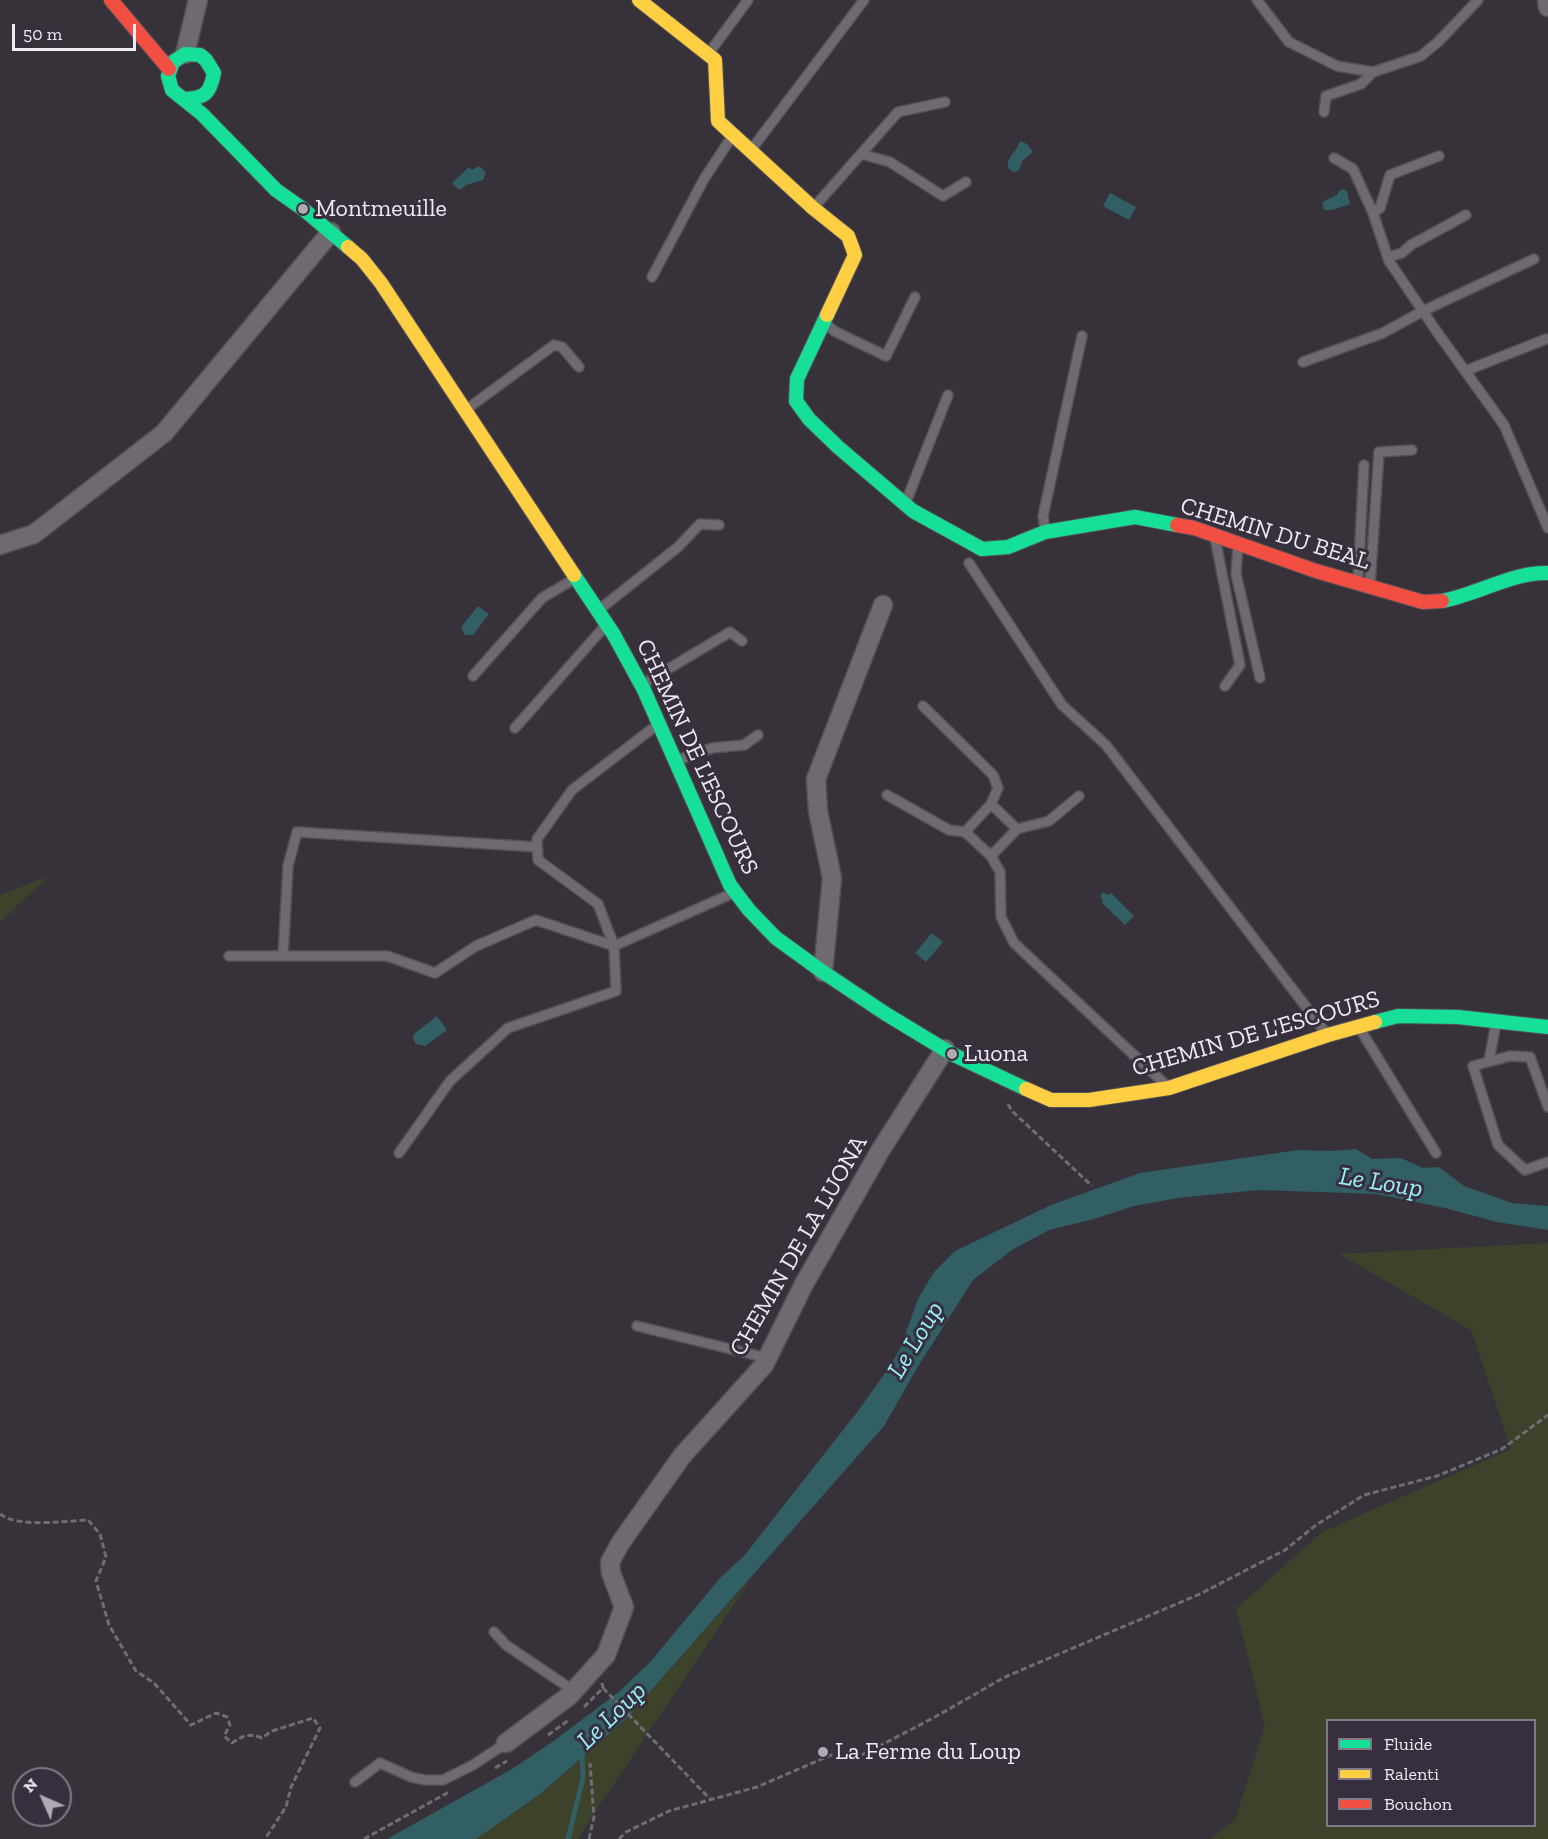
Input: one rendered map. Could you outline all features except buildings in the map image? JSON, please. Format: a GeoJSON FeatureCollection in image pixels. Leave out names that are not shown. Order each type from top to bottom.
{"type":"FeatureCollection","features":[{"type":"Feature","properties":{"kind":"street","name":"CHEMIN DE L'ESCOURS"},"geometry":{"type":"LineString","coordinates":[[111,0],[169,69],[169,83],[172,90],[229,140],[276,190],[362,259],[381,283],[607,624],[659,723],[730,885],[776,938],[886,1014],[970,1064],[1051,1100],[1089,1100],[1168,1088],[1328,1035],[1398,1016],[1458,1017],[1548,1027]]}},
{"type":"Feature","properties":{"kind":"street"},"geometry":{"type":"LineString","coordinates":[[169,69],[178,57],[185,54],[198,0]]}},
{"type":"Feature","properties":{"kind":"street"},"geometry":{"type":"LineString","coordinates":[[639,0],[708,55]]}},
{"type":"Feature","properties":{"kind":"street"},"geometry":{"type":"LineString","coordinates":[[1547,0],[1548,8]]}},
{"type":"Feature","properties":{"kind":"street","name":"CHEMIN DE L'ESCOURS"},"geometry":{"type":"LineString","coordinates":[[185,54],[200,56],[206,60],[214,73],[211,88],[215,106],[229,140]]}},
{"type":"Feature","properties":{"kind":"street","name":"CHEMIN DU BEAL"},"geometry":{"type":"LineString","coordinates":[[708,55],[715,60],[718,121],[813,208],[848,236],[855,255],[797,379],[796,401],[809,419],[838,447],[913,511],[982,549],[1008,548],[1045,532],[1135,517],[1194,528],[1316,571],[1423,602],[1440,602],[1476,592],[1518,575],[1548,573]]}},
{"type":"Feature","properties":{"kind":"street"},"geometry":{"type":"LineString","coordinates":[[184,99],[200,98],[211,88]]}},
{"type":"Feature","properties":{"kind":"street"},"geometry":{"type":"LineString","coordinates":[[0,545],[34,534],[164,433],[331,232]]}},
{"type":"Feature","properties":{"kind":"street"},"geometry":{"type":"LineString","coordinates":[[824,972],[832,878],[818,811],[816,779],[883,606]]}},
{"type":"Feature","properties":{"kind":"street","name":"CHEMIN DE LA LUONA"},"geometry":{"type":"LineString","coordinates":[[506,1743],[574,1690],[606,1655],[624,1607],[611,1573],[610,1562],[621,1542],[682,1456],[764,1365],[809,1274],[880,1151],[945,1049]]}},
{"type":"Feature","properties":{"kind":"lane"},"geometry":{"type":"LineString","coordinates":[[708,55],[748,0]]}},
{"type":"Feature","properties":{"kind":"lane"},"geometry":{"type":"LineString","coordinates":[[750,152],[864,0]]}},
{"type":"Feature","properties":{"kind":"lane"},"geometry":{"type":"LineString","coordinates":[[1257,0],[1290,42],[1337,66],[1373,72]]}},
{"type":"Feature","properties":{"kind":"lane"},"geometry":{"type":"LineString","coordinates":[[1324,112],[1326,96],[1361,84],[1373,72],[1421,56],[1439,41],[1478,0]]}},
{"type":"Feature","properties":{"kind":"lane"},"geometry":{"type":"LineString","coordinates":[[813,208],[898,112],[945,102]]}},
{"type":"Feature","properties":{"kind":"lane"},"geometry":{"type":"LineString","coordinates":[[652,277],[704,179],[733,135]]}},
{"type":"Feature","properties":{"kind":"lane"},"geometry":{"type":"LineString","coordinates":[[861,154],[890,162],[943,196],[966,182]]}},
{"type":"Feature","properties":{"kind":"lane"},"geometry":{"type":"LineString","coordinates":[[1373,213],[1380,208],[1390,175],[1439,156]]}},
{"type":"Feature","properties":{"kind":"lane"},"geometry":{"type":"LineString","coordinates":[[1334,158],[1353,169],[1373,213],[1388,257],[1504,425],[1548,528]]}},
{"type":"Feature","properties":{"kind":"lane"},"geometry":{"type":"LineString","coordinates":[[1388,257],[1402,253],[1411,245],[1466,215]]}},
{"type":"Feature","properties":{"kind":"lane"},"geometry":{"type":"LineString","coordinates":[[1303,362],[1383,333],[1423,310],[1534,259]]}},
{"type":"Feature","properties":{"kind":"lane"},"geometry":{"type":"LineString","coordinates":[[824,322],[834,331],[886,356],[915,297]]}},
{"type":"Feature","properties":{"kind":"lane"},"geometry":{"type":"LineString","coordinates":[[1045,532],[1043,516],[1082,336]]}},
{"type":"Feature","properties":{"kind":"lane"},"geometry":{"type":"LineString","coordinates":[[1466,371],[1546,339]]}},
{"type":"Feature","properties":{"kind":"lane"},"geometry":{"type":"LineString","coordinates":[[465,410],[554,345],[562,347],[579,367]]}},
{"type":"Feature","properties":{"kind":"lane"},"geometry":{"type":"LineString","coordinates":[[905,504],[948,395]]}},
{"type":"Feature","properties":{"kind":"lane"},"geometry":{"type":"LineString","coordinates":[[1364,585],[1379,452],[1412,450]]}},
{"type":"Feature","properties":{"kind":"lane"},"geometry":{"type":"LineString","coordinates":[[1364,465],[1364,585]]}},
{"type":"Feature","properties":{"kind":"lane"},"geometry":{"type":"LineString","coordinates":[[598,611],[678,546],[700,524],[719,525]]}},
{"type":"Feature","properties":{"kind":"lane"},"geometry":{"type":"LineString","coordinates":[[1215,535],[1240,665],[1225,686]]}},
{"type":"Feature","properties":{"kind":"lane"},"geometry":{"type":"LineString","coordinates":[[1238,544],[1236,574],[1260,678]]}},
{"type":"Feature","properties":{"kind":"lane"},"geometry":{"type":"LineString","coordinates":[[969,563],[1062,705],[1106,745],[1328,1035]]}},
{"type":"Feature","properties":{"kind":"lane"},"geometry":{"type":"LineString","coordinates":[[473,676],[543,598],[576,578]]}},
{"type":"Feature","properties":{"kind":"lane"},"geometry":{"type":"LineString","coordinates":[[515,728],[607,624]]}},
{"type":"Feature","properties":{"kind":"lane"},"geometry":{"type":"LineString","coordinates":[[641,685],[730,632],[742,641]]}},
{"type":"Feature","properties":{"kind":"lane"},"geometry":{"type":"LineString","coordinates":[[923,706],[993,775],[998,788],[991,804],[965,832]]}},
{"type":"Feature","properties":{"kind":"lane"},"geometry":{"type":"LineString","coordinates":[[399,1153],[450,1081],[508,1028],[616,991],[614,946],[598,904],[538,860],[537,839],[572,790],[659,723]]}},
{"type":"Feature","properties":{"kind":"lane"},"geometry":{"type":"LineString","coordinates":[[675,761],[712,748],[744,746],[758,735]]}},
{"type":"Feature","properties":{"kind":"lane"},"geometry":{"type":"LineString","coordinates":[[887,795],[949,830],[965,832],[991,856],[1000,872],[1001,917],[1014,943],[1168,1088]]}},
{"type":"Feature","properties":{"kind":"lane"},"geometry":{"type":"LineString","coordinates":[[991,856],[1017,829],[1049,821],[1078,796]]}},
{"type":"Feature","properties":{"kind":"lane"},"geometry":{"type":"LineString","coordinates":[[991,804],[1017,829]]}},
{"type":"Feature","properties":{"kind":"lane"},"geometry":{"type":"LineString","coordinates":[[283,956],[288,866],[297,832],[537,847]]}},
{"type":"Feature","properties":{"kind":"lane"},"geometry":{"type":"LineString","coordinates":[[228,956],[387,956],[435,973],[476,946],[536,920],[614,946],[735,892]]}},
{"type":"Feature","properties":{"kind":"lane"},"geometry":{"type":"LineString","coordinates":[[1489,1061],[1497,1021]]}},
{"type":"Feature","properties":{"kind":"lane"},"geometry":{"type":"LineString","coordinates":[[1359,1026],[1436,1153]]}},
{"type":"Feature","properties":{"kind":"lane"},"geometry":{"type":"LineString","coordinates":[[1548,1107],[1530,1057],[1510,1056],[1473,1066],[1497,1145],[1525,1170],[1548,1162]]}},
{"type":"Feature","properties":{"kind":"lane"},"geometry":{"type":"LineString","coordinates":[[637,1326],[767,1358]]}},
{"type":"Feature","properties":{"kind":"lane"},"geometry":{"type":"LineString","coordinates":[[494,1632],[506,1645],[574,1690]]}},
{"type":"Feature","properties":{"kind":"lane"},"geometry":{"type":"LineString","coordinates":[[356,1782],[380,1763],[411,1777],[443,1780],[473,1765],[506,1743]]}},
{"type":"Feature","properties":{"kind":"path"},"geometry":{"type":"LineString","coordinates":[[1006,1101],[1012,1111],[1092,1186]]}},
{"type":"Feature","properties":{"kind":"path"},"geometry":{"type":"LineString","coordinates":[[619,1839],[626,1832],[669,1811],[757,1787],[831,1755],[851,1757],[864,1754],[1005,1677],[1200,1594],[1276,1555],[1316,1525],[1364,1495],[1437,1476],[1503,1449],[1548,1415]]}},
{"type":"Feature","properties":{"kind":"path"},"geometry":{"type":"LineString","coordinates":[[0,1514],[28,1522],[88,1520],[100,1534],[106,1557],[96,1581],[109,1625],[136,1671],[154,1683],[191,1725],[216,1713],[227,1717],[230,1725],[224,1736],[231,1743],[243,1735],[250,1734],[262,1738],[273,1731],[313,1718],[320,1728],[291,1787],[286,1807],[265,1839]]}},
{"type":"Feature","properties":{"kind":"path"},"geometry":{"type":"LineString","coordinates":[[591,1700],[603,1688],[711,1800]]}},
{"type":"Feature","properties":{"kind":"path"},"geometry":{"type":"LineString","coordinates":[[589,1839],[594,1817],[590,1763]]}},
{"type":"Feature","properties":{"kind":"green space"},"geometry":{"type":"Polygon","coordinates":[[[49,876],[0,922],[0,895],[49,876]]]}},
{"type":"Feature","properties":{"kind":"green space"},"geometry":{"type":"Polygon","coordinates":[[[1548,1243],[1548,1839],[1210,1839],[1235,1820],[1265,1726],[1236,1609],[1322,1532],[1511,1449],[1471,1330],[1339,1254],[1548,1243]]]}},
{"type":"Feature","properties":{"kind":"green space"},"geometry":{"type":"Polygon","coordinates":[[[753,1576],[577,1839],[476,1839],[540,1795],[626,1719],[753,1576]]]}},
{"type":"Feature","properties":{"kind":"water"},"geometry":{"type":"Polygon","coordinates":[[[1020,141],[1027,144],[1033,152],[1022,161],[1019,171],[1013,172],[1008,168],[1008,164],[1020,141]]]}},
{"type":"Feature","properties":{"kind":"water"},"geometry":{"type":"Polygon","coordinates":[[[479,166],[486,172],[483,180],[466,185],[461,189],[452,183],[469,167],[472,170],[479,166]]]}},
{"type":"Feature","properties":{"kind":"water"},"geometry":{"type":"Polygon","coordinates":[[[1343,189],[1347,191],[1350,204],[1324,210],[1322,203],[1343,189]]]}},
{"type":"Feature","properties":{"kind":"water"},"geometry":{"type":"Polygon","coordinates":[[[1110,193],[1136,207],[1129,220],[1103,206],[1110,193]]]}},
{"type":"Feature","properties":{"kind":"water"},"geometry":{"type":"Polygon","coordinates":[[[478,606],[489,614],[473,635],[465,635],[461,627],[478,606]]]}},
{"type":"Feature","properties":{"kind":"water"},"geometry":{"type":"Polygon","coordinates":[[[1103,892],[1109,895],[1111,893],[1134,916],[1125,925],[1102,903],[1100,896],[1103,892]]]}},
{"type":"Feature","properties":{"kind":"water"},"geometry":{"type":"Polygon","coordinates":[[[932,933],[943,942],[926,962],[915,953],[932,933]]]}},
{"type":"Feature","properties":{"kind":"water"},"geometry":{"type":"Polygon","coordinates":[[[437,1016],[447,1030],[425,1046],[416,1044],[413,1039],[414,1034],[437,1016]]]}},
{"type":"Feature","properties":{"kind":"water","name":"Le Loup"},"geometry":{"type":"Polygon","coordinates":[[[1356,1149],[1372,1159],[1401,1158],[1423,1168],[1439,1167],[1464,1186],[1512,1203],[1548,1206],[1548,1230],[1497,1222],[1445,1208],[1376,1194],[1259,1190],[1178,1198],[1134,1206],[1049,1230],[1012,1250],[973,1280],[917,1368],[884,1426],[626,1719],[539,1795],[476,1839],[387,1839],[512,1769],[620,1691],[651,1661],[721,1577],[744,1556],[858,1411],[900,1349],[918,1299],[934,1272],[955,1251],[1051,1205],[1140,1173],[1298,1150],[1356,1149]]]}},
{"type":"Feature","properties":{"kind":"waterway"},"geometry":{"type":"LineString","coordinates":[[568,1839],[583,1778],[582,1753]]}},
{"type":"Feature","properties":{"kind":"traffic: fast"},"geometry":{"type":"LineString","coordinates":[[185,99],[202,96],[211,85],[214,73],[200,55],[185,54],[173,62],[168,76],[172,90],[202,114],[276,190],[303,209],[348,247]]}},
{"type":"Feature","properties":{"kind":"traffic: fast"},"geometry":{"type":"LineString","coordinates":[[827,315],[797,379],[796,401],[809,419],[838,447],[913,511],[982,549],[1008,547],[1045,532],[1135,517],[1177,525]]}},
{"type":"Feature","properties":{"kind":"traffic: fast"},"geometry":{"type":"LineString","coordinates":[[1442,601],[1521,576],[1548,573]]}},
{"type":"Feature","properties":{"kind":"traffic: fast"},"geometry":{"type":"LineString","coordinates":[[574,575],[614,635],[644,690],[730,885],[749,910],[776,938],[886,1014],[952,1054],[1026,1089]]}},
{"type":"Feature","properties":{"kind":"traffic: fast"},"geometry":{"type":"LineString","coordinates":[[1375,1022],[1398,1016],[1458,1017],[1548,1027]]}},
{"type":"Feature","properties":{"kind":"traffic: slow"},"geometry":{"type":"LineString","coordinates":[[639,0],[715,60],[718,121],[813,208],[848,236],[855,255],[827,315]]}},
{"type":"Feature","properties":{"kind":"traffic: slow"},"geometry":{"type":"LineString","coordinates":[[348,247],[362,259],[381,283],[574,575]]}},
{"type":"Feature","properties":{"kind":"traffic: slow"},"geometry":{"type":"LineString","coordinates":[[1026,1089],[1051,1100],[1089,1100],[1169,1088],[1328,1035],[1375,1022]]}},
{"type":"Feature","properties":{"kind":"traffic: jam"},"geometry":{"type":"LineString","coordinates":[[111,0],[169,69]]}},
{"type":"Feature","properties":{"kind":"traffic: jam"},"geometry":{"type":"LineString","coordinates":[[1177,525],[1194,528],[1316,571],[1423,602],[1442,601]]}},
{"type":"Feature","properties":{"kind":"place","name":"Montmeuille"},"geometry":{"type":"Point","coordinates":[303,209]}},
{"type":"Feature","properties":{"kind":"place","name":"Luona"},"geometry":{"type":"Point","coordinates":[952,1054]}},
{"type":"Feature","properties":{"kind":"place","name":"La Ferme du Loup"},"geometry":{"type":"Point","coordinates":[823,1752]}}]}
